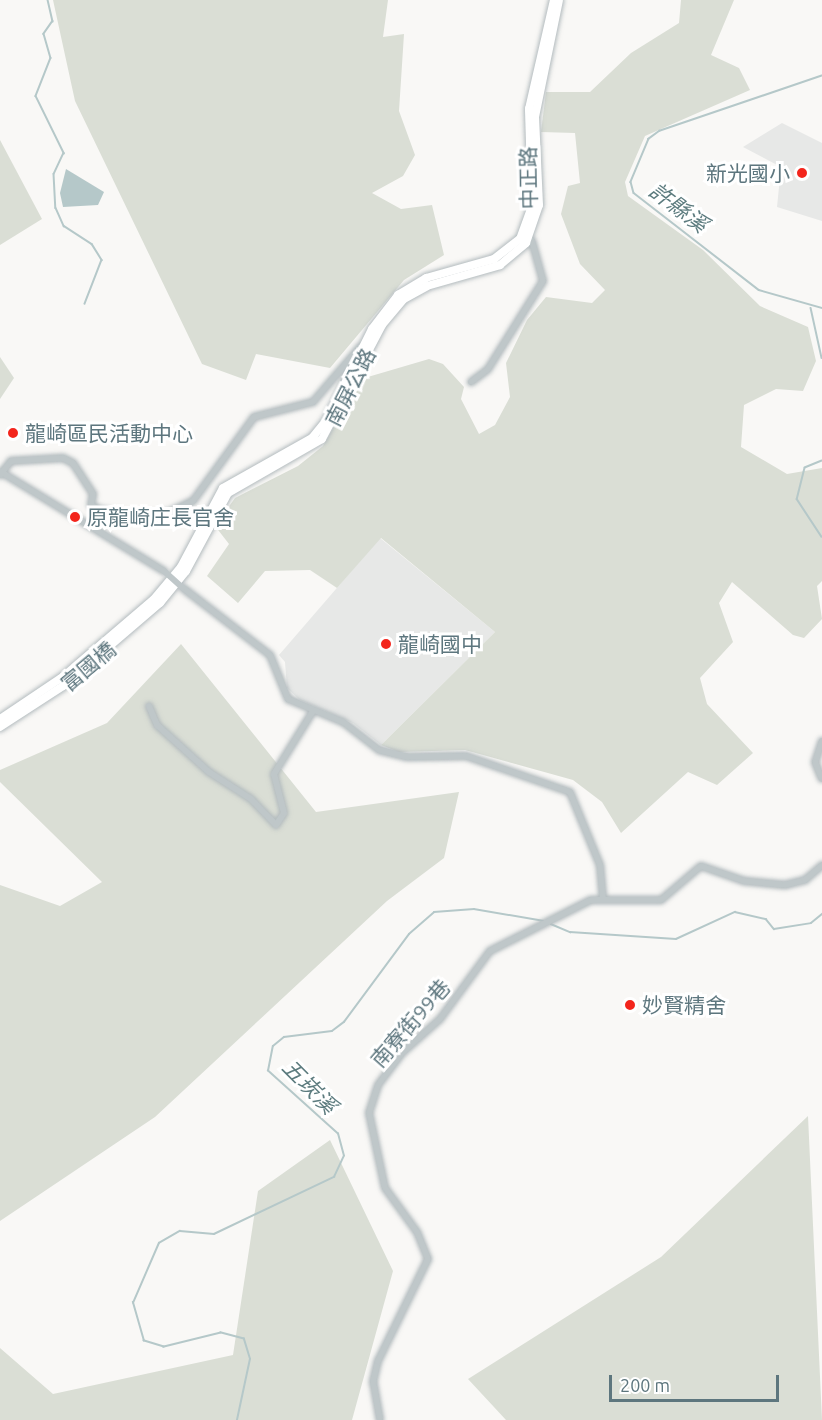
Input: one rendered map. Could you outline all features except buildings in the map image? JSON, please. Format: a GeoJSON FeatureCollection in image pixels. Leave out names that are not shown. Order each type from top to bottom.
{"type":"FeatureCollection","features":[{"type":"Feature","properties":{"kind":"main road","name":"中正路"},"geometry":{"type":"LineString","coordinates":[[367,339],[406,289],[494,259],[526,236],[532,206],[529,109],[554,0]]}},
{"type":"Feature","properties":{"kind":"main road","name":"中正路"},"geometry":{"type":"LineString","coordinates":[[382,325],[412,294],[500,265],[526,236],[539,205],[535,117],[559,0]]}},
{"type":"Feature","properties":{"kind":"main road","name":"南屏公路"},"geometry":{"type":"LineString","coordinates":[[165,591],[228,494],[322,439],[382,325]]}},
{"type":"Feature","properties":{"kind":"main road","name":"南屏公路"},"geometry":{"type":"LineString","coordinates":[[165,591],[224,488],[294,451],[326,421],[367,339]]}},
{"type":"Feature","properties":{"kind":"main road","name":"富國橋"},"geometry":{"type":"LineString","coordinates":[[0,718],[72,669],[165,591]]}},
{"type":"Feature","properties":{"kind":"main road","name":"富國橋"},"geometry":{"type":"LineString","coordinates":[[0,727],[63,686],[165,591]]}},
{"type":"Feature","properties":{"kind":"street"},"geometry":{"type":"LineString","coordinates":[[471,382],[488,369],[543,281],[526,236]]}},
{"type":"Feature","properties":{"kind":"street"},"geometry":{"type":"LineString","coordinates":[[382,325],[367,339],[313,402],[254,417],[193,501],[168,513],[142,518],[100,510],[92,505],[93,494],[73,463],[63,458],[11,461],[1,473],[164,571],[270,655],[288,699],[343,722],[392,756],[466,756],[561,785],[578,803],[600,865],[603,897],[661,900],[701,866],[744,881],[785,885],[805,880],[822,865]]}},
{"type":"Feature","properties":{"kind":"street"},"geometry":{"type":"LineString","coordinates":[[149,706],[157,725],[209,772],[251,799],[276,825],[284,813],[274,774],[313,711]]}},
{"type":"Feature","properties":{"kind":"street"},"geometry":{"type":"LineString","coordinates":[[822,741],[815,762],[822,778]]}},
{"type":"Feature","properties":{"kind":"street","name":"南寮街99巷"},"geometry":{"type":"LineString","coordinates":[[380,1420],[374,1371],[388,1334],[417,1290],[427,1265],[426,1250],[385,1188],[369,1113],[372,1097],[402,1053],[440,1019],[484,957],[519,934],[591,900],[603,897]]}},
{"type":"Feature","properties":{"kind":"shaded area"},"geometry":{"type":"Polygon","coordinates":[[[53,0],[388,0],[383,37],[404,34],[399,111],[415,155],[403,176],[372,193],[401,209],[432,205],[444,255],[404,280],[330,368],[256,354],[246,380],[202,364],[75,101],[53,0]]]}},
{"type":"Feature","properties":{"kind":"shaded area"},"geometry":{"type":"Polygon","coordinates":[[[681,0],[734,0],[711,55],[739,68],[750,90],[645,136],[625,182],[628,196],[703,250],[760,306],[808,327],[816,361],[803,391],[776,389],[744,405],[741,447],[787,474],[822,468],[822,581],[817,586],[822,619],[804,638],[793,635],[732,582],[719,603],[733,642],[700,678],[707,704],[753,753],[717,785],[688,772],[621,833],[602,802],[573,780],[465,750],[399,752],[381,745],[495,632],[381,538],[337,588],[310,570],[265,571],[238,603],[207,576],[229,544],[215,526],[235,498],[298,466],[323,446],[361,379],[429,359],[443,364],[464,387],[461,399],[479,434],[495,425],[510,397],[506,363],[527,320],[546,297],[592,303],[605,290],[580,264],[561,214],[568,186],[580,183],[575,133],[541,132],[546,92],[590,92],[631,53],[679,23],[681,0]]]}},
{"type":"Feature","properties":{"kind":"shaded area","name":"新光國小"},"geometry":{"type":"Polygon","coordinates":[[[782,123],[822,143],[822,221],[777,207],[781,167],[743,147],[782,123]]]}},
{"type":"Feature","properties":{"kind":"shaded area"},"geometry":{"type":"Polygon","coordinates":[[[0,140],[42,219],[0,245],[0,140]]]}},
{"type":"Feature","properties":{"kind":"shaded area"},"geometry":{"type":"Polygon","coordinates":[[[66,169],[104,192],[98,205],[63,207],[60,193],[66,169]]]}},
{"type":"Feature","properties":{"kind":"shaded area"},"geometry":{"type":"Polygon","coordinates":[[[0,357],[14,378],[0,399],[0,357]]]}},
{"type":"Feature","properties":{"kind":"shaded area","name":"龍崎國中"},"geometry":{"type":"Polygon","coordinates":[[[380,538],[495,632],[381,745],[353,723],[300,700],[287,688],[285,662],[279,655],[380,538]]]}},
{"type":"Feature","properties":{"kind":"shaded area"},"geometry":{"type":"Polygon","coordinates":[[[181,644],[316,812],[459,792],[444,858],[387,901],[155,1117],[0,1221],[0,885],[60,906],[102,882],[0,782],[0,770],[107,723],[181,644]]]}},
{"type":"Feature","properties":{"kind":"shaded area"},"geometry":{"type":"Polygon","coordinates":[[[808,1116],[822,1420],[506,1420],[468,1379],[661,1257],[808,1116]]]}},
{"type":"Feature","properties":{"kind":"shaded area"},"geometry":{"type":"Polygon","coordinates":[[[330,1140],[393,1271],[352,1420],[0,1420],[0,1348],[53,1394],[233,1355],[258,1191],[330,1140]]]}},
{"type":"Feature","properties":{"kind":"waterway"},"geometry":{"type":"LineString","coordinates":[[48,0],[53,21],[44,34],[51,58],[36,96],[64,153],[54,174],[56,208],[64,226],[92,244],[102,260],[85,304]]}},
{"type":"Feature","properties":{"kind":"waterway","name":"許縣溪"},"geometry":{"type":"LineString","coordinates":[[822,76],[660,131],[649,139],[631,182],[634,193],[759,290],[822,308]]}},
{"type":"Feature","properties":{"kind":"waterway"},"geometry":{"type":"LineString","coordinates":[[811,308],[822,358]]}},
{"type":"Feature","properties":{"kind":"waterway"},"geometry":{"type":"LineString","coordinates":[[822,461],[805,468],[797,499],[822,537]]}},
{"type":"Feature","properties":{"kind":"waterway","name":"五崁溪"},"geometry":{"type":"LineString","coordinates":[[237,1420],[250,1359],[244,1339],[221,1333],[164,1347],[144,1341],[133,1303],[159,1243],[180,1231],[214,1234],[334,1177],[344,1156],[338,1134],[268,1071],[273,1046],[284,1037],[332,1031],[344,1022],[409,934],[434,912],[474,909],[544,921]]}},
{"type":"Feature","properties":{"kind":"waterway","name":"五崁溪"},"geometry":{"type":"LineString","coordinates":[[551,924],[570,932],[676,939],[735,912],[766,919],[774,929],[811,923],[822,914]]}},
{"type":"Feature","properties":{"kind":"place","name":"新光國小"},"geometry":{"type":"Point","coordinates":[802,173]}},
{"type":"Feature","properties":{"kind":"place","name":"龍崎區民活動中心"},"geometry":{"type":"Point","coordinates":[13,433]}},
{"type":"Feature","properties":{"kind":"place","name":"原龍崎庄長官舍"},"geometry":{"type":"Point","coordinates":[75,517]}},
{"type":"Feature","properties":{"kind":"place","name":"龍崎國中"},"geometry":{"type":"Point","coordinates":[386,644]}},
{"type":"Feature","properties":{"kind":"place","name":"妙賢精舍"},"geometry":{"type":"Point","coordinates":[630,1005]}}]}
